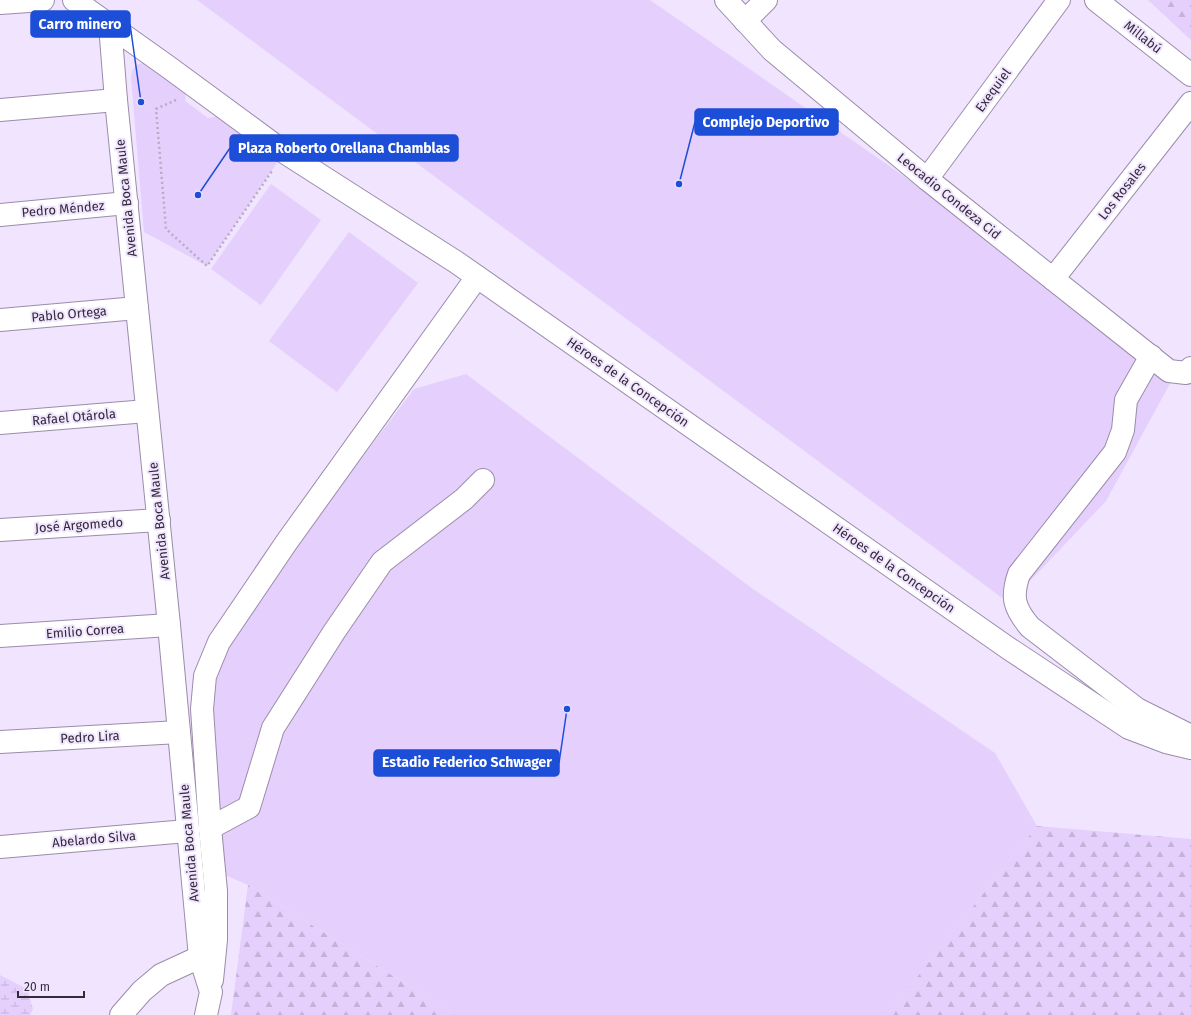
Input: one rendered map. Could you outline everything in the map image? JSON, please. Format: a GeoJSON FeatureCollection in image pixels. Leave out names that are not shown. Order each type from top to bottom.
{"type":"FeatureCollection","features":[{"type":"Feature","properties":{"kind":"street"},"geometry":{"type":"LineString","coordinates":[[0,3],[43,0]]}},
{"type":"Feature","properties":{"kind":"street","name":"Héroes de la Concepción"},"geometry":{"type":"LineString","coordinates":[[74,0],[284,152],[478,277],[1008,648],[1129,728],[1166,742],[1191,748]]}},
{"type":"Feature","properties":{"kind":"street","name":"Leocadio Condeza Cid"},"geometry":{"type":"LineString","coordinates":[[726,0],[772,50],[927,179],[1169,370],[1189,370]]}},
{"type":"Feature","properties":{"kind":"street"},"geometry":{"type":"LineString","coordinates":[[745,21],[766,0]]}},
{"type":"Feature","properties":{"kind":"street","name":"Exequiel"},"geometry":{"type":"LineString","coordinates":[[927,179],[1059,0]]}},
{"type":"Feature","properties":{"kind":"street","name":"Millabú"},"geometry":{"type":"LineString","coordinates":[[1096,0],[1191,75]]}},
{"type":"Feature","properties":{"kind":"street","name":"Avenida Boca Maule"},"geometry":{"type":"LineString","coordinates":[[110,25],[116,100],[180,732],[187,831],[200,957],[210,992],[206,1015]]}},
{"type":"Feature","properties":{"kind":"street"},"geometry":{"type":"LineString","coordinates":[[0,110],[116,100]]}},
{"type":"Feature","properties":{"kind":"street","name":"Los Rosales"},"geometry":{"type":"LineString","coordinates":[[1053,279],[1191,103]]}},
{"type":"Feature","properties":{"kind":"street","name":"Pedro Méndez"},"geometry":{"type":"LineString","coordinates":[[0,215],[127,203]]}},
{"type":"Feature","properties":{"kind":"street"},"geometry":{"type":"LineString","coordinates":[[210,992],[216,940],[216,891],[202,709],[205,676],[219,642],[286,543],[478,277]]}},
{"type":"Feature","properties":{"kind":"street","name":"Pablo Ortega"},"geometry":{"type":"LineString","coordinates":[[0,320],[137,308]]}},
{"type":"Feature","properties":{"kind":"street"},"geometry":{"type":"LineString","coordinates":[[1151,356],[1126,400],[1123,430],[1115,452],[1019,574],[1014,588],[1016,604],[1021,616],[1030,627],[1137,709],[1191,736]]}},
{"type":"Feature","properties":{"kind":"street","name":"Rafael Otárola"},"geometry":{"type":"LineString","coordinates":[[0,423],[147,411]]}},
{"type":"Feature","properties":{"kind":"street"},"geometry":{"type":"LineString","coordinates":[[210,828],[249,807],[273,728],[334,632],[382,562],[464,499],[483,480]]}},
{"type":"Feature","properties":{"kind":"street","name":"José Argomedo"},"geometry":{"type":"LineString","coordinates":[[0,530],[159,520]]}},
{"type":"Feature","properties":{"kind":"street","name":"Emilio Correa"},"geometry":{"type":"LineString","coordinates":[[0,636],[169,625]]}},
{"type":"Feature","properties":{"kind":"street","name":"Pedro Lira"},"geometry":{"type":"LineString","coordinates":[[0,742],[180,732]]}},
{"type":"Feature","properties":{"kind":"street","name":"Abelardo Silva"},"geometry":{"type":"LineString","coordinates":[[0,847],[187,831]]}},
{"type":"Feature","properties":{"kind":"street"},"geometry":{"type":"LineString","coordinates":[[121,1015],[142,990],[161,975],[200,957]]}},
{"type":"Feature","properties":{"kind":"path"},"geometry":{"type":"LineString","coordinates":[[179,99],[156,109],[166,230],[206,266],[284,152]]}},
{"type":"Feature","properties":{"kind":"green space"},"geometry":{"type":"Polygon","coordinates":[[[197,0],[650,0],[1179,367],[1106,501],[1009,603],[197,0]]]}},
{"type":"Feature","properties":{"kind":"green space"},"geometry":{"type":"Polygon","coordinates":[[[1148,0],[1191,0],[1191,40],[1148,0]]]}},
{"type":"Feature","properties":{"kind":"green space"},"geometry":{"type":"Polygon","coordinates":[[[143,63],[149,65],[186,90],[185,101],[208,118],[225,115],[281,157],[207,266],[144,232],[131,77],[134,67],[143,63]]]}},
{"type":"Feature","properties":{"kind":"green space"},"geometry":{"type":"Polygon","coordinates":[[[271,184],[321,220],[261,305],[211,269],[271,184]]]}},
{"type":"Feature","properties":{"kind":"green space"},"geometry":{"type":"Polygon","coordinates":[[[349,232],[418,283],[337,392],[269,341],[349,232]]]}},
{"type":"Feature","properties":{"kind":"green space"},"geometry":{"type":"Polygon","coordinates":[[[466,374],[753,589],[995,753],[1037,826],[887,1015],[455,1015],[248,885],[202,865],[206,664],[414,389],[466,374]]]}},
{"type":"Feature","properties":{"kind":"green space"},"geometry":{"type":"Polygon","coordinates":[[[1037,826],[1191,839],[1191,1015],[887,1015],[1037,826]]]}},
{"type":"Feature","properties":{"kind":"green space"},"geometry":{"type":"Polygon","coordinates":[[[248,885],[455,1015],[231,1015],[248,885]]]}},
{"type":"Feature","properties":{"kind":"green space"},"geometry":{"type":"Polygon","coordinates":[[[0,975],[27,989],[33,1009],[30,1015],[0,1015],[0,975]]]}},
{"type":"Feature","properties":{"kind":"place","name":"Carro minero"},"geometry":{"type":"Point","coordinates":[141,102]}},
{"type":"Feature","properties":{"kind":"place","name":"Complejo Deportivo"},"geometry":{"type":"Point","coordinates":[679,184]}},
{"type":"Feature","properties":{"kind":"place","name":"Plaza Roberto Orellana Chamblas"},"geometry":{"type":"Point","coordinates":[198,195]}},
{"type":"Feature","properties":{"kind":"place","name":"Estadio Federico Schwager"},"geometry":{"type":"Point","coordinates":[567,709]}}]}
